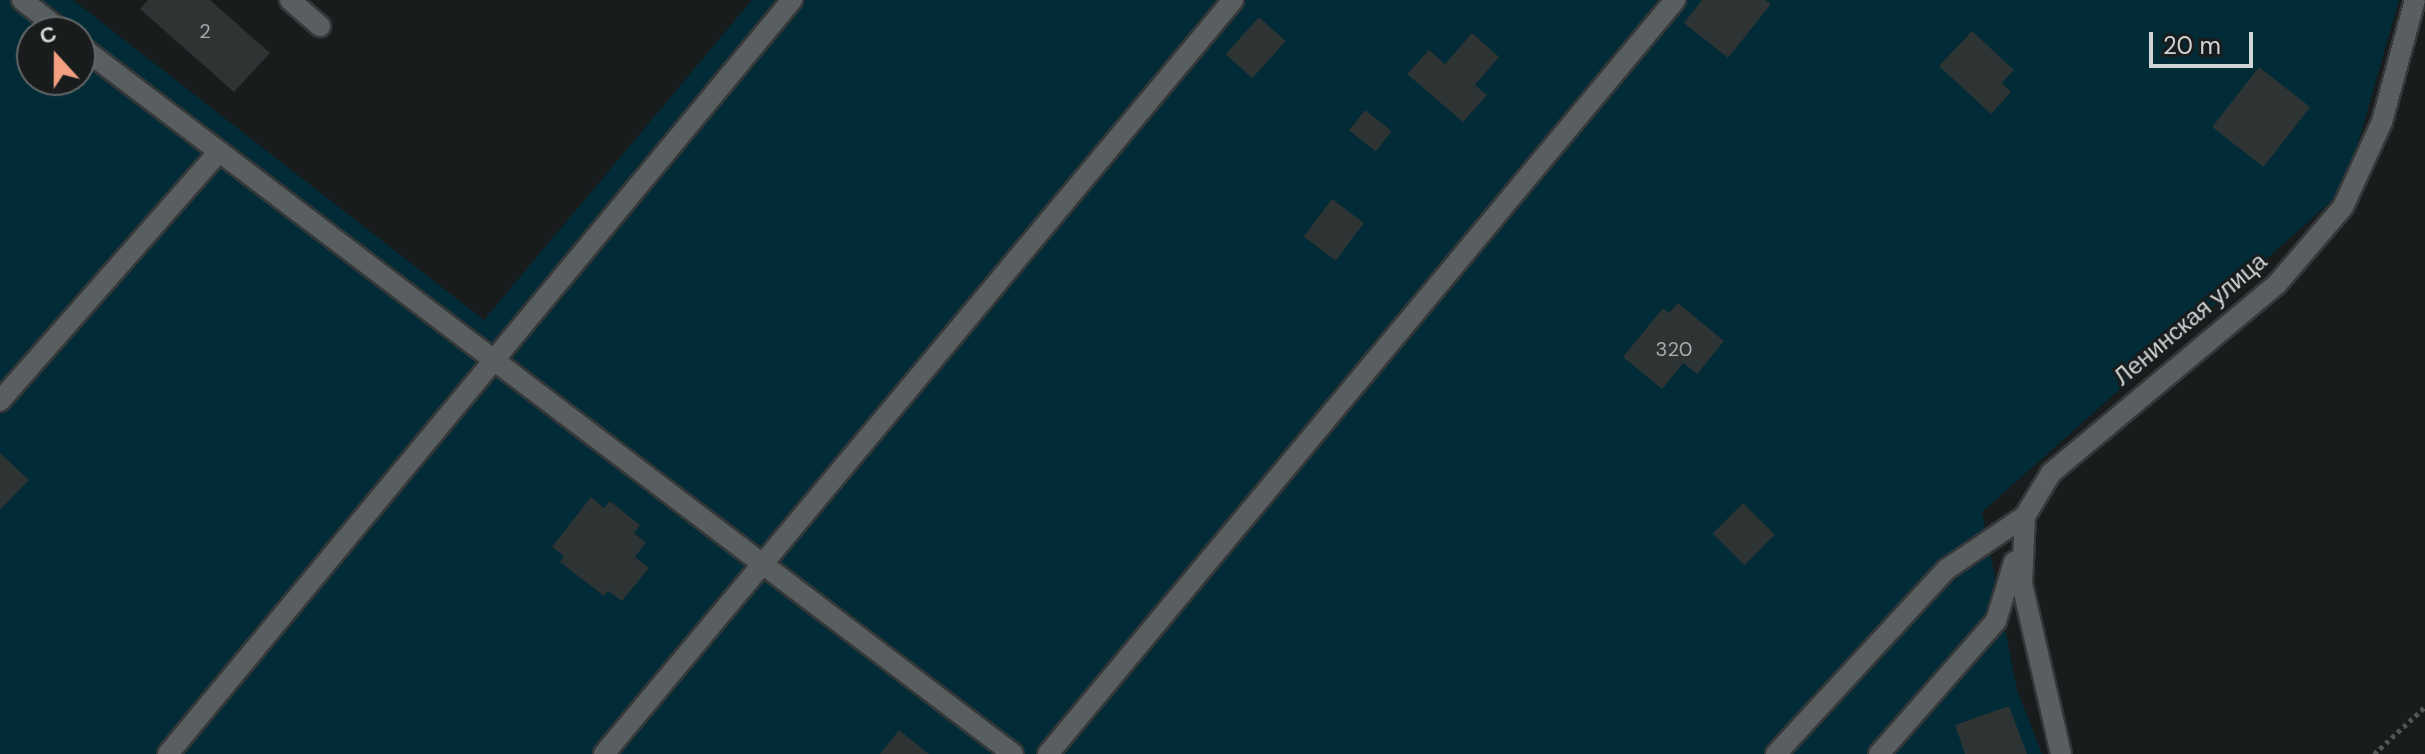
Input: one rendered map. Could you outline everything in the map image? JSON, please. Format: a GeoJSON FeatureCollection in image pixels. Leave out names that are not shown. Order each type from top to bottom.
{"type":"FeatureCollection","features":[{"type":"Feature","properties":{"kind":"street"},"geometry":{"type":"LineString","coordinates":[[22,0],[42,16]]}},
{"type":"Feature","properties":{"kind":"street"},"geometry":{"type":"LineString","coordinates":[[290,0],[320,26]]}},
{"type":"Feature","properties":{"kind":"street"},"geometry":{"type":"LineString","coordinates":[[168,754],[490,360],[792,0]]}},
{"type":"Feature","properties":{"kind":"street"},"geometry":{"type":"LineString","coordinates":[[604,754],[1233,0]]}},
{"type":"Feature","properties":{"kind":"street"},"geometry":{"type":"LineString","coordinates":[[1048,754],[1675,0]]}},
{"type":"Feature","properties":{"kind":"street","name":"Ленинская улица"},"geometry":{"type":"LineString","coordinates":[[2025,516],[2051,473],[2112,417],[2277,284],[2343,207],[2382,122],[2415,0]]}},
{"type":"Feature","properties":{"kind":"street"},"geometry":{"type":"LineString","coordinates":[[96,59],[217,154],[1013,754]]}},
{"type":"Feature","properties":{"kind":"street"},"geometry":{"type":"LineString","coordinates":[[0,401],[217,154]]}},
{"type":"Feature","properties":{"kind":"street"},"geometry":{"type":"LineString","coordinates":[[1776,754],[1947,569],[2025,516]]}},
{"type":"Feature","properties":{"kind":"street"},"geometry":{"type":"LineString","coordinates":[[1879,754],[1996,621],[2025,516]]}},
{"type":"Feature","properties":{"kind":"street"},"geometry":{"type":"LineString","coordinates":[[2025,516],[2022,584],[2061,754]]}},
{"type":"Feature","properties":{"kind":"path"},"geometry":{"type":"LineString","coordinates":[[2374,754],[2425,707]]}},
{"type":"Feature","properties":{"kind":"shaded area"},"geometry":{"type":"Polygon","coordinates":[[[0,0],[73,0],[94,16],[16,16],[16,96],[96,96],[96,18],[484,320],[752,0],[2399,0],[2345,189],[1982,512],[2017,690],[2042,754],[0,754],[0,0]]]}},
{"type":"Feature","properties":{"kind":"building"},"geometry":{"type":"Polygon","coordinates":[[[148,0],[210,0],[270,53],[234,92],[140,9],[148,0]]]}},
{"type":"Feature","properties":{"kind":"building"},"geometry":{"type":"Polygon","coordinates":[[[1702,0],[1765,0],[1771,4],[1728,58],[1684,23],[1702,0]]]}},
{"type":"Feature","properties":{"kind":"building"},"geometry":{"type":"Polygon","coordinates":[[[1259,17],[1286,41],[1252,78],[1226,54],[1259,17]]]}},
{"type":"Feature","properties":{"kind":"building"},"geometry":{"type":"Polygon","coordinates":[[[1972,31],[2014,70],[2002,83],[2011,92],[1991,114],[1939,66],[1972,31]]]}},
{"type":"Feature","properties":{"kind":"building"},"geometry":{"type":"Polygon","coordinates":[[[1472,33],[1499,57],[1475,85],[1487,95],[1463,122],[1407,74],[1429,50],[1445,64],[1472,33]]]}},
{"type":"Feature","properties":{"kind":"building"},"geometry":{"type":"Polygon","coordinates":[[[2259,67],[2310,107],[2263,167],[2212,127],[2259,67]]]}},
{"type":"Feature","properties":{"kind":"building"},"geometry":{"type":"Polygon","coordinates":[[[1365,110],[1392,131],[1376,151],[1349,130],[1365,110]]]}},
{"type":"Feature","properties":{"kind":"building"},"geometry":{"type":"Polygon","coordinates":[[[1332,199],[1364,223],[1336,261],[1304,237],[1332,199]]]}},
{"type":"Feature","properties":{"kind":"building"},"geometry":{"type":"Polygon","coordinates":[[[1678,303],[1724,341],[1697,374],[1683,363],[1662,389],[1623,357],[1663,308],[1669,313],[1678,303]]]}},
{"type":"Feature","properties":{"kind":"building"},"geometry":{"type":"Polygon","coordinates":[[[0,453],[29,480],[0,510],[0,453]]]}},
{"type":"Feature","properties":{"kind":"building"},"geometry":{"type":"Polygon","coordinates":[[[591,497],[604,508],[610,501],[640,525],[634,533],[646,543],[635,557],[649,568],[622,601],[608,591],[604,596],[560,562],[564,556],[552,547],[591,497]]]}},
{"type":"Feature","properties":{"kind":"building"},"geometry":{"type":"Polygon","coordinates":[[[1743,503],[1775,535],[1744,565],[1713,533],[1743,503]]]}},
{"type":"Feature","properties":{"kind":"building"},"geometry":{"type":"Polygon","coordinates":[[[2009,706],[2027,754],[1965,754],[1955,725],[2009,706]]]}},
{"type":"Feature","properties":{"kind":"building"},"geometry":{"type":"Polygon","coordinates":[[[899,730],[929,754],[880,754],[899,730]]]}}]}
